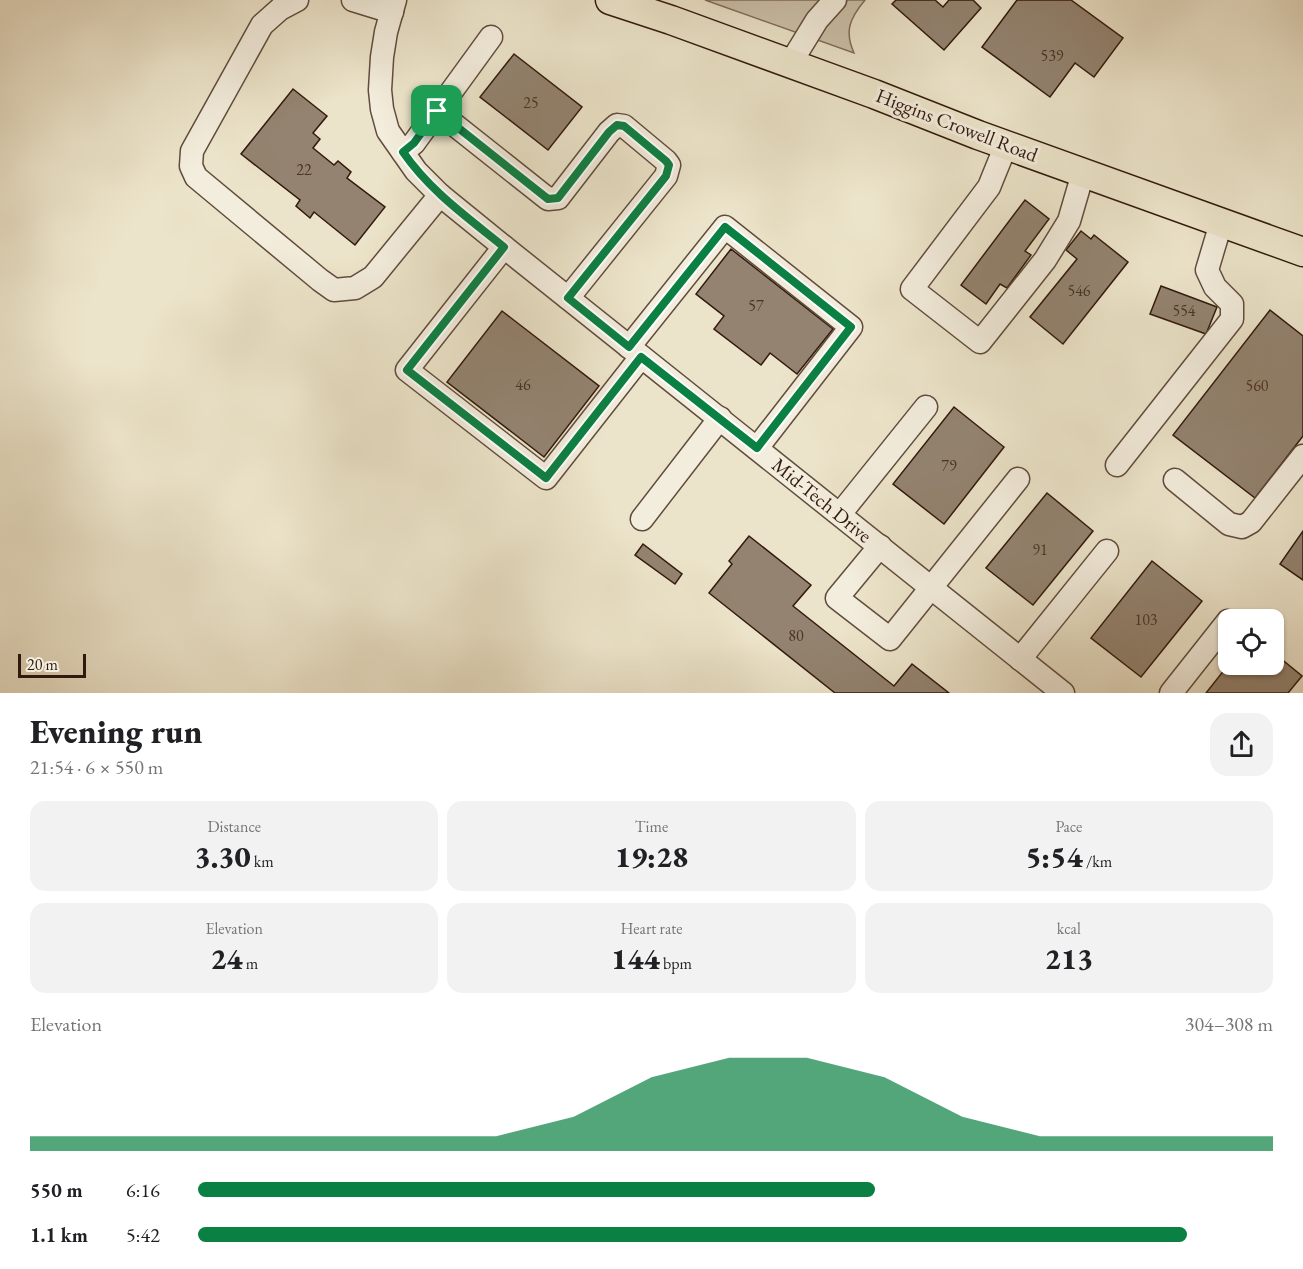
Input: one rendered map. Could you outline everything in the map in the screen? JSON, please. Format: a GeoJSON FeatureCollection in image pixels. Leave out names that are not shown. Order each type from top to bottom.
{"type":"FeatureCollection","features":[{"type":"Feature","properties":{"kind":"main road","name":"Higgins Crowell Road"},"geometry":{"type":"LineString","coordinates":[[610,0],[671,20],[1006,145],[1303,252]]}},
{"type":"Feature","properties":{"kind":"street"},"geometry":{"type":"LineString","coordinates":[[297,0],[280,9],[262,26],[192,151],[191,166],[196,177],[334,290],[355,288],[373,277],[440,195]]}},
{"type":"Feature","properties":{"kind":"street"},"geometry":{"type":"LineString","coordinates":[[353,0],[393,6]]}},
{"type":"Feature","properties":{"kind":"street"},"geometry":{"type":"LineString","coordinates":[[790,64],[817,20],[835,0]]}},
{"type":"Feature","properties":{"kind":"street","name":"Mid-Tech Drive"},"geometry":{"type":"LineString","coordinates":[[393,6],[382,57],[380,90],[382,109],[388,130],[416,171],[440,195],[504,247],[1063,693]]}},
{"type":"Feature","properties":{"kind":"street"},"geometry":{"type":"LineString","coordinates":[[403,152],[414,143],[491,37]]}},
{"type":"Feature","properties":{"kind":"street"},"geometry":{"type":"LineString","coordinates":[[437,111],[548,199],[558,198],[609,132],[617,125],[624,126],[669,165],[666,176],[568,298]]}},
{"type":"Feature","properties":{"kind":"street"},"geometry":{"type":"LineString","coordinates":[[1006,145],[989,187],[912,289],[980,342],[1045,260],[1069,220],[1083,173]]}},
{"type":"Feature","properties":{"kind":"street"},"geometry":{"type":"LineString","coordinates":[[1117,465],[1232,319],[1232,304],[1215,287],[1207,270],[1221,223]]}},
{"type":"Feature","properties":{"kind":"street"},"geometry":{"type":"LineString","coordinates":[[504,247],[407,370],[546,478],[725,227],[851,327],[757,448]]}},
{"type":"Feature","properties":{"kind":"street"},"geometry":{"type":"LineString","coordinates":[[840,514],[926,407]]}},
{"type":"Feature","properties":{"kind":"street"},"geometry":{"type":"LineString","coordinates":[[642,519],[720,418]]}},
{"type":"Feature","properties":{"kind":"street"},"geometry":{"type":"LineString","coordinates":[[1175,480],[1229,524],[1242,527],[1251,522],[1303,456]]}},
{"type":"Feature","properties":{"kind":"street"},"geometry":{"type":"LineString","coordinates":[[880,546],[837,598],[890,639],[1018,479]]}},
{"type":"Feature","properties":{"kind":"street"},"geometry":{"type":"LineString","coordinates":[[1020,659],[1107,551]]}},
{"type":"Feature","properties":{"kind":"street"},"geometry":{"type":"LineString","coordinates":[[1171,693],[1218,634]]}},
{"type":"Feature","properties":{"kind":"shaded area"},"geometry":{"type":"Polygon","coordinates":[[[705,0],[865,0],[850,25],[849,38],[854,53],[705,0]]]}},
{"type":"Feature","properties":{"kind":"building"},"geometry":{"type":"Polygon","coordinates":[[[896,0],[935,0],[943,7],[949,0],[973,0],[981,8],[944,50],[892,4],[896,0]]]}},
{"type":"Feature","properties":{"kind":"building"},"geometry":{"type":"Polygon","coordinates":[[[1017,0],[1071,0],[1123,38],[1094,77],[1075,63],[1050,97],[982,47],[1017,0]]]}},
{"type":"Feature","properties":{"kind":"building"},"geometry":{"type":"Polygon","coordinates":[[[514,54],[582,107],[548,150],[480,97],[514,54]]]}},
{"type":"Feature","properties":{"kind":"building"},"geometry":{"type":"Polygon","coordinates":[[[293,89],[327,116],[313,133],[320,139],[313,148],[334,165],[338,161],[351,172],[347,178],[385,207],[355,245],[314,212],[310,218],[296,206],[300,200],[241,154],[293,89]]]}},
{"type":"Feature","properties":{"kind":"building"},"geometry":{"type":"Polygon","coordinates":[[[1025,200],[1049,219],[1025,251],[1031,255],[1007,288],[1000,284],[986,304],[961,285],[1025,200]]]}},
{"type":"Feature","properties":{"kind":"building"},"geometry":{"type":"Polygon","coordinates":[[[1081,231],[1091,239],[1094,235],[1128,262],[1063,344],[1030,317],[1077,259],[1066,250],[1081,231]]]}},
{"type":"Feature","properties":{"kind":"building"},"geometry":{"type":"Polygon","coordinates":[[[731,249],[833,329],[797,374],[770,353],[761,365],[714,329],[724,316],[696,294],[731,249]]]}},
{"type":"Feature","properties":{"kind":"building"},"geometry":{"type":"Polygon","coordinates":[[[1161,286],[1217,307],[1206,334],[1150,314],[1161,286]]]}},
{"type":"Feature","properties":{"kind":"building"},"geometry":{"type":"Polygon","coordinates":[[[1270,310],[1303,336],[1303,436],[1255,498],[1173,435],[1270,310]]]}},
{"type":"Feature","properties":{"kind":"building"},"geometry":{"type":"Polygon","coordinates":[[[502,311],[599,386],[544,457],[447,382],[502,311]]]}},
{"type":"Feature","properties":{"kind":"building"},"geometry":{"type":"Polygon","coordinates":[[[954,407],[1004,447],[944,524],[893,484],[954,407]]]}},
{"type":"Feature","properties":{"kind":"building"},"geometry":{"type":"Polygon","coordinates":[[[1047,493],[1093,531],[1033,605],[986,568],[1047,493]]]}},
{"type":"Feature","properties":{"kind":"building"},"geometry":{"type":"Polygon","coordinates":[[[1303,531],[1303,580],[1280,564],[1303,531]]]}},
{"type":"Feature","properties":{"kind":"building"},"geometry":{"type":"Polygon","coordinates":[[[749,536],[811,585],[793,606],[894,686],[912,664],[949,693],[835,693],[709,593],[732,564],[729,561],[749,536]]]}},
{"type":"Feature","properties":{"kind":"building"},"geometry":{"type":"Polygon","coordinates":[[[643,544],[682,574],[675,584],[635,555],[643,544]]]}},
{"type":"Feature","properties":{"kind":"building"},"geometry":{"type":"Polygon","coordinates":[[[1152,561],[1202,601],[1141,677],[1091,638],[1152,561]]]}},
{"type":"Feature","properties":{"kind":"building"},"geometry":{"type":"Polygon","coordinates":[[[1284,661],[1302,676],[1288,693],[1206,693],[1220,675],[1284,675],[1284,661]]]}},
{"type":"Feature","properties":{"kind":"route"},"geometry":{"type":"LineString","coordinates":[[437,111],[548,199],[558,198],[609,132],[617,125],[624,126],[666,161],[669,165],[666,176],[568,298],[629,347],[725,227],[851,327],[757,448],[641,357],[546,478],[407,370],[504,247],[440,195],[416,171],[403,152],[414,143],[437,111]]}}]}
